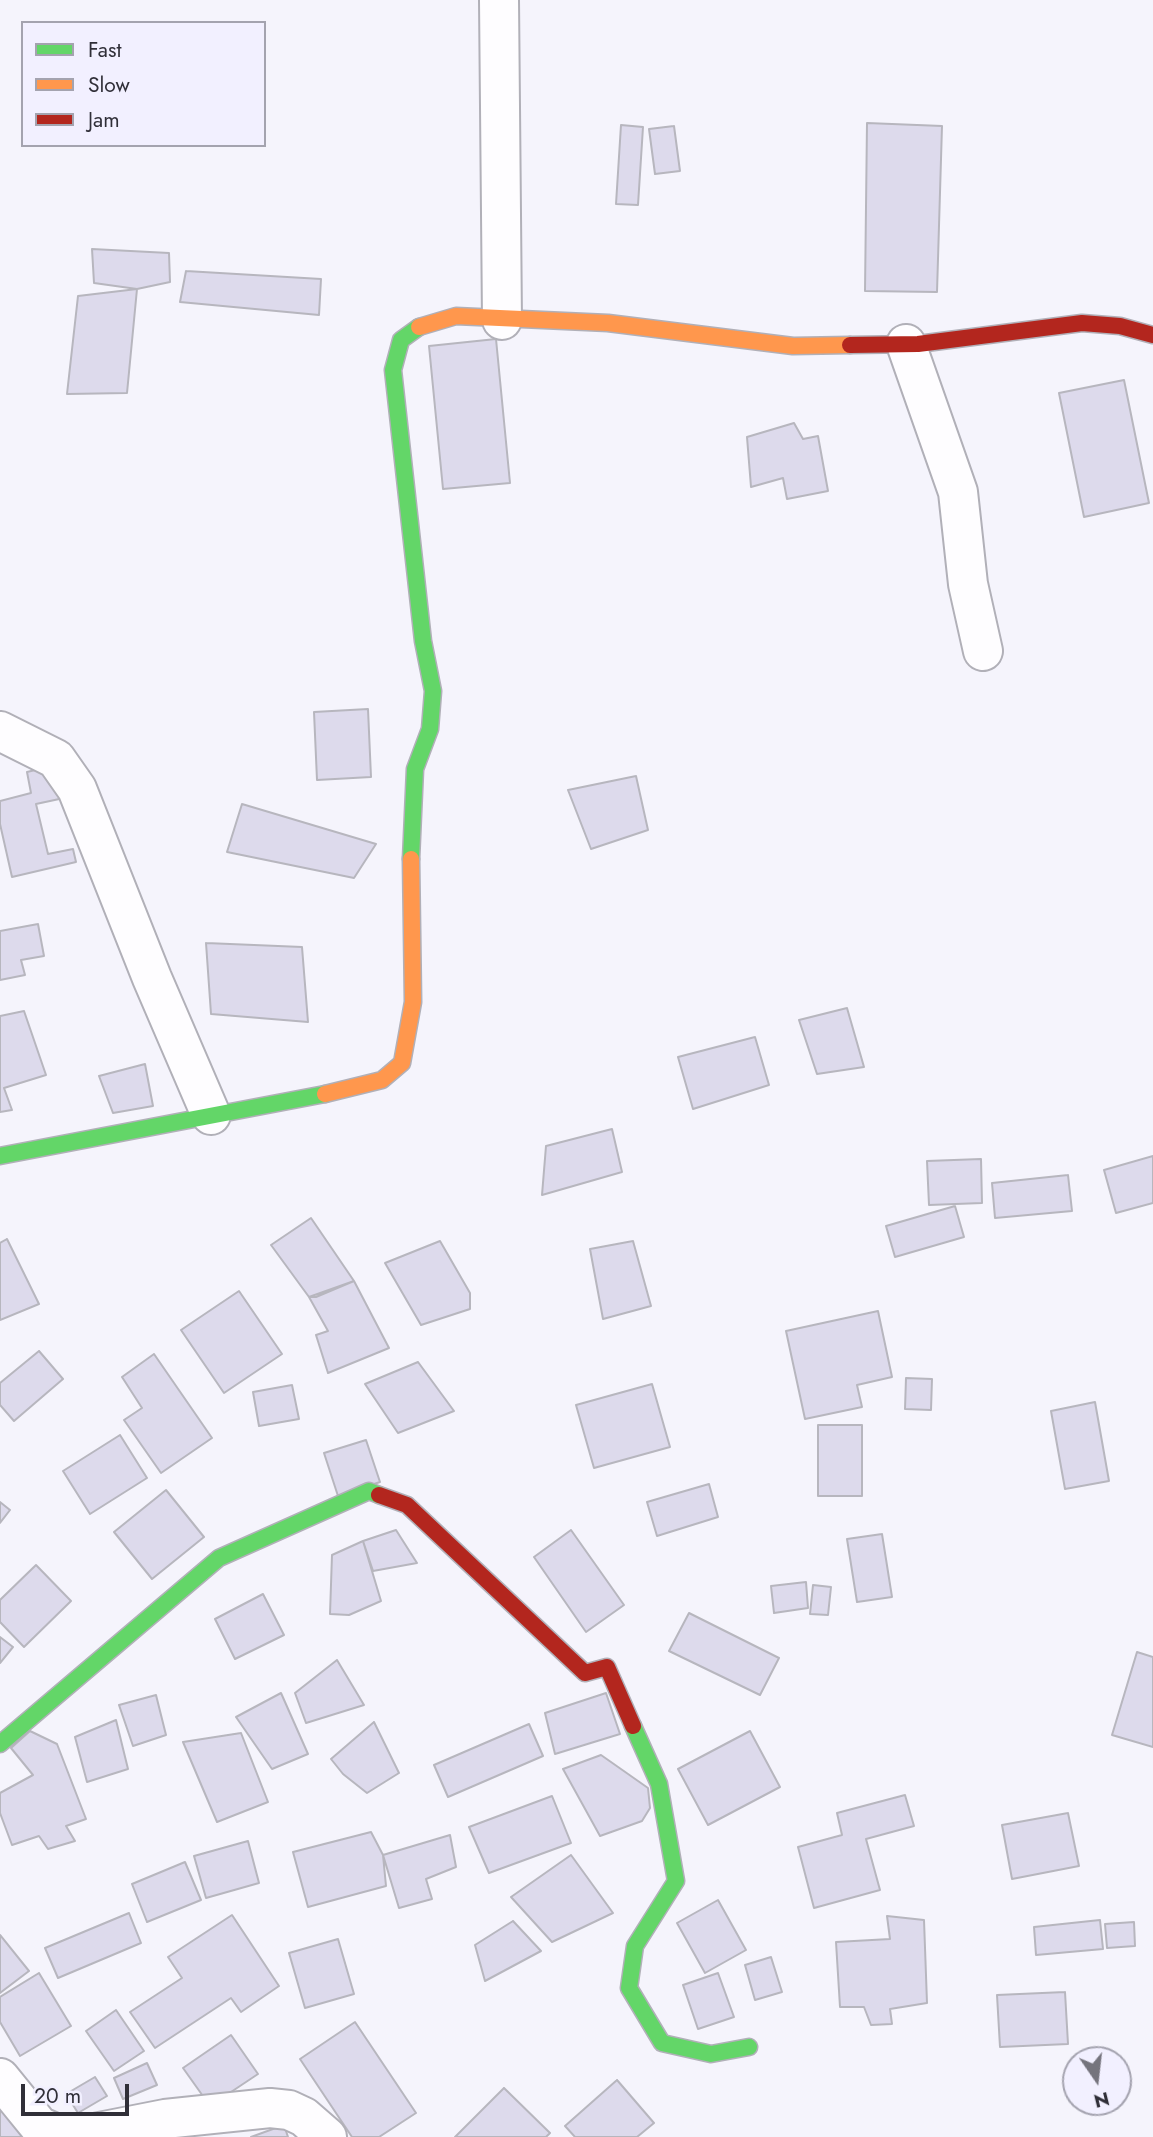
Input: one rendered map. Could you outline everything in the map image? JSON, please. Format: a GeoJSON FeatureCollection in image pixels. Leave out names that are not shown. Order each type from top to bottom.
{"type":"FeatureCollection","features":[{"type":"Feature","properties":{"kind":"street"},"geometry":{"type":"LineString","coordinates":[[499,0],[502,320]]}},
{"type":"Feature","properties":{"kind":"street"},"geometry":{"type":"LineString","coordinates":[[0,1156],[354,1088],[382,1080],[402,1063],[413,1002],[411,816],[414,781],[430,729],[433,691],[424,641],[393,370],[401,340],[422,324],[456,316],[608,323],[793,346],[906,344],[1082,323],[1120,326],[1153,335]]}},
{"type":"Feature","properties":{"kind":"street"},"geometry":{"type":"LineString","coordinates":[[906,344],[958,492],[968,584],[984,652]]}},
{"type":"Feature","properties":{"kind":"street"},"geometry":{"type":"LineString","coordinates":[[0,731],[56,759],[77,789],[152,978],[211,1115]]}},
{"type":"Feature","properties":{"kind":"street"},"geometry":{"type":"LineString","coordinates":[[0,1744],[219,1558],[369,1491],[407,1505],[585,1673],[607,1667],[659,1784],[676,1881],[635,1946],[629,1988],[662,2043],[711,2054],[749,2047]]}},
{"type":"Feature","properties":{"kind":"street"},"geometry":{"type":"LineString","coordinates":[[0,2078],[39,2126],[57,2134],[94,2133],[165,2119],[270,2108],[289,2110],[304,2117],[327,2137]]}},
{"type":"Feature","properties":{"kind":"building"},"geometry":{"type":"Polygon","coordinates":[[[867,123],[942,126],[937,292],[865,291],[867,123]]]}},
{"type":"Feature","properties":{"kind":"building"},"geometry":{"type":"Polygon","coordinates":[[[621,125],[643,127],[638,205],[616,204],[621,125]]]}},
{"type":"Feature","properties":{"kind":"building"},"geometry":{"type":"Polygon","coordinates":[[[674,126],[680,171],[655,174],[649,129],[674,126]]]}},
{"type":"Feature","properties":{"kind":"building"},"geometry":{"type":"Polygon","coordinates":[[[92,249],[169,253],[170,282],[137,289],[94,283],[92,249]]]}},
{"type":"Feature","properties":{"kind":"building"},"geometry":{"type":"Polygon","coordinates":[[[186,271],[321,279],[319,315],[180,302],[186,271]]]}},
{"type":"Feature","properties":{"kind":"building"},"geometry":{"type":"Polygon","coordinates":[[[137,289],[127,393],[67,394],[78,296],[137,289]]]}},
{"type":"Feature","properties":{"kind":"building"},"geometry":{"type":"Polygon","coordinates":[[[496,339],[510,483],[443,489],[429,346],[496,339]]]}},
{"type":"Feature","properties":{"kind":"building"},"geometry":{"type":"Polygon","coordinates":[[[1124,380],[1149,503],[1084,517],[1059,393],[1124,380]]]}},
{"type":"Feature","properties":{"kind":"building"},"geometry":{"type":"Polygon","coordinates":[[[794,423],[803,439],[818,436],[828,491],[787,499],[783,478],[751,487],[747,437],[794,423]]]}},
{"type":"Feature","properties":{"kind":"building"},"geometry":{"type":"Polygon","coordinates":[[[368,709],[371,777],[317,780],[314,712],[368,709]]]}},
{"type":"Feature","properties":{"kind":"building"},"geometry":{"type":"Polygon","coordinates":[[[56,765],[64,798],[36,804],[48,854],[73,849],[76,862],[12,877],[0,824],[0,801],[31,793],[27,772],[56,765]]]}},
{"type":"Feature","properties":{"kind":"building"},"geometry":{"type":"Polygon","coordinates":[[[636,776],[648,830],[591,849],[568,790],[636,776]]]}},
{"type":"Feature","properties":{"kind":"building"},"geometry":{"type":"Polygon","coordinates":[[[242,804],[376,844],[354,878],[227,852],[242,804]]]}},
{"type":"Feature","properties":{"kind":"building"},"geometry":{"type":"Polygon","coordinates":[[[38,924],[44,956],[21,960],[25,975],[0,980],[0,931],[38,924]]]}},
{"type":"Feature","properties":{"kind":"building"},"geometry":{"type":"Polygon","coordinates":[[[206,943],[302,947],[308,1022],[211,1014],[206,943]]]}},
{"type":"Feature","properties":{"kind":"building"},"geometry":{"type":"Polygon","coordinates":[[[847,1008],[864,1067],[817,1074],[799,1020],[847,1008]]]}},
{"type":"Feature","properties":{"kind":"building"},"geometry":{"type":"Polygon","coordinates":[[[24,1011],[46,1075],[4,1088],[12,1110],[0,1112],[0,1016],[24,1011]]]}},
{"type":"Feature","properties":{"kind":"building"},"geometry":{"type":"Polygon","coordinates":[[[755,1037],[769,1085],[693,1109],[678,1057],[755,1037]]]}},
{"type":"Feature","properties":{"kind":"building"},"geometry":{"type":"Polygon","coordinates":[[[145,1064],[153,1106],[113,1113],[99,1076],[145,1064]]]}},
{"type":"Feature","properties":{"kind":"building"},"geometry":{"type":"Polygon","coordinates":[[[612,1129],[622,1172],[542,1195],[546,1146],[612,1129]]]}},
{"type":"Feature","properties":{"kind":"building"},"geometry":{"type":"Polygon","coordinates":[[[1153,1156],[1153,1203],[1116,1213],[1104,1170],[1153,1156]]]}},
{"type":"Feature","properties":{"kind":"building"},"geometry":{"type":"Polygon","coordinates":[[[981,1159],[982,1203],[929,1205],[927,1161],[981,1159]]]}},
{"type":"Feature","properties":{"kind":"building"},"geometry":{"type":"Polygon","coordinates":[[[1068,1175],[1072,1211],[995,1218],[992,1183],[1068,1175]]]}},
{"type":"Feature","properties":{"kind":"building"},"geometry":{"type":"Polygon","coordinates":[[[955,1206],[964,1237],[895,1257],[886,1226],[955,1206]]]}},
{"type":"Feature","properties":{"kind":"building"},"geometry":{"type":"Polygon","coordinates":[[[311,1218],[354,1281],[316,1297],[309,1297],[271,1245],[311,1218]]]}},
{"type":"Feature","properties":{"kind":"building"},"geometry":{"type":"Polygon","coordinates":[[[7,1239],[39,1304],[0,1320],[0,1243],[7,1239]]]}},
{"type":"Feature","properties":{"kind":"building"},"geometry":{"type":"Polygon","coordinates":[[[440,1241],[470,1293],[470,1309],[421,1325],[385,1263],[440,1241]]]}},
{"type":"Feature","properties":{"kind":"building"},"geometry":{"type":"Polygon","coordinates":[[[633,1241],[651,1306],[603,1319],[590,1249],[633,1241]]]}},
{"type":"Feature","properties":{"kind":"building"},"geometry":{"type":"Polygon","coordinates":[[[354,1281],[389,1348],[328,1373],[316,1335],[328,1331],[309,1297],[354,1281]]]}},
{"type":"Feature","properties":{"kind":"building"},"geometry":{"type":"Polygon","coordinates":[[[239,1291],[282,1354],[224,1393],[181,1330],[239,1291]]]}},
{"type":"Feature","properties":{"kind":"building"},"geometry":{"type":"Polygon","coordinates":[[[878,1311],[892,1377],[857,1385],[862,1407],[805,1419],[786,1331],[878,1311]]]}},
{"type":"Feature","properties":{"kind":"building"},"geometry":{"type":"Polygon","coordinates":[[[39,1351],[63,1379],[14,1421],[0,1405],[0,1383],[39,1351]]]}},
{"type":"Feature","properties":{"kind":"building"},"geometry":{"type":"Polygon","coordinates":[[[154,1354],[212,1438],[161,1473],[124,1420],[142,1408],[122,1377],[154,1354]]]}},
{"type":"Feature","properties":{"kind":"building"},"geometry":{"type":"Polygon","coordinates":[[[418,1362],[454,1411],[398,1433],[365,1384],[418,1362]]]}},
{"type":"Feature","properties":{"kind":"building"},"geometry":{"type":"Polygon","coordinates":[[[906,1378],[932,1379],[931,1410],[905,1409],[906,1378]]]}},
{"type":"Feature","properties":{"kind":"building"},"geometry":{"type":"Polygon","coordinates":[[[652,1384],[670,1447],[594,1468],[576,1405],[652,1384]]]}},
{"type":"Feature","properties":{"kind":"building"},"geometry":{"type":"Polygon","coordinates":[[[292,1385],[299,1419],[259,1426],[253,1392],[292,1385]]]}},
{"type":"Feature","properties":{"kind":"building"},"geometry":{"type":"Polygon","coordinates":[[[1095,1402],[1109,1481],[1065,1489],[1051,1411],[1095,1402]]]}},
{"type":"Feature","properties":{"kind":"building"},"geometry":{"type":"Polygon","coordinates":[[[818,1425],[862,1425],[862,1496],[818,1496],[818,1425]]]}},
{"type":"Feature","properties":{"kind":"building"},"geometry":{"type":"Polygon","coordinates":[[[120,1435],[147,1478],[90,1514],[63,1471],[120,1435]]]}},
{"type":"Feature","properties":{"kind":"building"},"geometry":{"type":"Polygon","coordinates":[[[366,1440],[380,1482],[338,1496],[324,1453],[366,1440]]]}},
{"type":"Feature","properties":{"kind":"building"},"geometry":{"type":"Polygon","coordinates":[[[709,1484],[718,1517],[657,1536],[647,1502],[709,1484]]]}},
{"type":"Feature","properties":{"kind":"building"},"geometry":{"type":"Polygon","coordinates":[[[166,1490],[204,1537],[152,1579],[114,1532],[166,1490]]]}},
{"type":"Feature","properties":{"kind":"building"},"geometry":{"type":"Polygon","coordinates":[[[0,1502],[10,1510],[0,1523],[0,1502]]]}},
{"type":"Feature","properties":{"kind":"building"},"geometry":{"type":"Polygon","coordinates":[[[396,1530],[417,1563],[373,1571],[363,1541],[396,1530]]]}},
{"type":"Feature","properties":{"kind":"building"},"geometry":{"type":"Polygon","coordinates":[[[571,1530],[624,1605],[586,1632],[534,1557],[571,1530]]]}},
{"type":"Feature","properties":{"kind":"building"},"geometry":{"type":"Polygon","coordinates":[[[882,1534],[892,1597],[857,1602],[847,1539],[882,1534]]]}},
{"type":"Feature","properties":{"kind":"building"},"geometry":{"type":"Polygon","coordinates":[[[363,1541],[381,1601],[349,1615],[330,1614],[332,1555],[363,1541]]]}},
{"type":"Feature","properties":{"kind":"building"},"geometry":{"type":"Polygon","coordinates":[[[36,1565],[71,1601],[24,1647],[0,1622],[0,1600],[36,1565]]]}},
{"type":"Feature","properties":{"kind":"building"},"geometry":{"type":"Polygon","coordinates":[[[806,1582],[808,1608],[774,1613],[771,1586],[806,1582]]]}},
{"type":"Feature","properties":{"kind":"building"},"geometry":{"type":"Polygon","coordinates":[[[813,1585],[831,1587],[828,1615],[810,1614],[813,1585]]]}},
{"type":"Feature","properties":{"kind":"building"},"geometry":{"type":"Polygon","coordinates":[[[263,1594],[284,1635],[235,1659],[215,1619],[263,1594]]]}},
{"type":"Feature","properties":{"kind":"building"},"geometry":{"type":"Polygon","coordinates":[[[689,1613],[779,1658],[760,1695],[669,1651],[689,1613]]]}},
{"type":"Feature","properties":{"kind":"building"},"geometry":{"type":"Polygon","coordinates":[[[0,1637],[13,1647],[0,1663],[0,1637]]]}},
{"type":"Feature","properties":{"kind":"building"},"geometry":{"type":"Polygon","coordinates":[[[1137,1652],[1153,1657],[1153,1747],[1112,1735],[1137,1652]]]}},
{"type":"Feature","properties":{"kind":"building"},"geometry":{"type":"Polygon","coordinates":[[[337,1660],[364,1705],[306,1723],[295,1693],[337,1660]]]}},
{"type":"Feature","properties":{"kind":"building"},"geometry":{"type":"Polygon","coordinates":[[[281,1693],[308,1754],[272,1769],[236,1717],[281,1693]]]}},
{"type":"Feature","properties":{"kind":"building"},"geometry":{"type":"Polygon","coordinates":[[[606,1693],[620,1734],[555,1754],[545,1713],[606,1693]]]}},
{"type":"Feature","properties":{"kind":"building"},"geometry":{"type":"Polygon","coordinates":[[[156,1695],[166,1735],[133,1746],[119,1705],[156,1695]]]}},
{"type":"Feature","properties":{"kind":"building"},"geometry":{"type":"Polygon","coordinates":[[[116,1720],[128,1769],[87,1782],[75,1737],[116,1720]]]}},
{"type":"Feature","properties":{"kind":"building"},"geometry":{"type":"Polygon","coordinates":[[[374,1722],[399,1773],[367,1793],[343,1774],[331,1759],[374,1722]]]}},
{"type":"Feature","properties":{"kind":"building"},"geometry":{"type":"Polygon","coordinates":[[[529,1724],[543,1756],[448,1797],[434,1765],[529,1724]]]}},
{"type":"Feature","properties":{"kind":"building"},"geometry":{"type":"Polygon","coordinates":[[[30,1731],[57,1744],[86,1819],[66,1826],[75,1841],[48,1849],[39,1836],[12,1845],[0,1813],[0,1793],[33,1775],[11,1748],[30,1731]]]}},
{"type":"Feature","properties":{"kind":"building"},"geometry":{"type":"Polygon","coordinates":[[[750,1731],[780,1787],[708,1825],[678,1769],[750,1731]]]}},
{"type":"Feature","properties":{"kind":"building"},"geometry":{"type":"Polygon","coordinates":[[[241,1733],[268,1802],[217,1822],[183,1742],[241,1733]]]}},
{"type":"Feature","properties":{"kind":"building"},"geometry":{"type":"Polygon","coordinates":[[[601,1755],[648,1788],[650,1808],[642,1821],[600,1836],[563,1769],[601,1755]]]}},
{"type":"Feature","properties":{"kind":"building"},"geometry":{"type":"Polygon","coordinates":[[[905,1795],[914,1826],[866,1839],[880,1890],[814,1908],[798,1847],[842,1835],[837,1813],[905,1795]]]}},
{"type":"Feature","properties":{"kind":"building"},"geometry":{"type":"Polygon","coordinates":[[[552,1796],[571,1843],[489,1873],[469,1827],[552,1796]]]}},
{"type":"Feature","properties":{"kind":"building"},"geometry":{"type":"Polygon","coordinates":[[[1068,1813],[1079,1866],[1012,1879],[1002,1825],[1068,1813]]]}},
{"type":"Feature","properties":{"kind":"building"},"geometry":{"type":"Polygon","coordinates":[[[371,1832],[383,1855],[386,1886],[308,1907],[293,1852],[371,1832]]]}},
{"type":"Feature","properties":{"kind":"building"},"geometry":{"type":"Polygon","coordinates":[[[450,1835],[456,1867],[426,1879],[432,1899],[399,1908],[383,1855],[450,1835]]]}},
{"type":"Feature","properties":{"kind":"building"},"geometry":{"type":"Polygon","coordinates":[[[248,1841],[259,1883],[206,1898],[194,1856],[248,1841]]]}},
{"type":"Feature","properties":{"kind":"building"},"geometry":{"type":"Polygon","coordinates":[[[571,1855],[613,1913],[552,1942],[511,1897],[571,1855]]]}},
{"type":"Feature","properties":{"kind":"building"},"geometry":{"type":"Polygon","coordinates":[[[185,1862],[201,1900],[147,1922],[132,1884],[185,1862]]]}},
{"type":"Feature","properties":{"kind":"building"},"geometry":{"type":"Polygon","coordinates":[[[718,1900],[746,1950],[705,1973],[677,1923],[718,1900]]]}},
{"type":"Feature","properties":{"kind":"building"},"geometry":{"type":"Polygon","coordinates":[[[129,1913],[141,1943],[58,1978],[45,1948],[129,1913]]]}},
{"type":"Feature","properties":{"kind":"building"},"geometry":{"type":"Polygon","coordinates":[[[232,1915],[279,1986],[241,2012],[231,1998],[155,2048],[130,2012],[182,1978],[168,1957],[232,1915]]]}},
{"type":"Feature","properties":{"kind":"building"},"geometry":{"type":"Polygon","coordinates":[[[887,1916],[924,1920],[927,2003],[890,2009],[892,2024],[871,2025],[864,2007],[840,2007],[836,1942],[890,1939],[887,1916]]]}},
{"type":"Feature","properties":{"kind":"building"},"geometry":{"type":"Polygon","coordinates":[[[1100,1920],[1103,1949],[1036,1955],[1034,1927],[1100,1920]]]}},
{"type":"Feature","properties":{"kind":"building"},"geometry":{"type":"Polygon","coordinates":[[[513,1921],[541,1951],[485,1981],[475,1945],[513,1921]]]}},
{"type":"Feature","properties":{"kind":"building"},"geometry":{"type":"Polygon","coordinates":[[[1134,1922],[1135,1946],[1107,1948],[1105,1924],[1134,1922]]]}},
{"type":"Feature","properties":{"kind":"building"},"geometry":{"type":"Polygon","coordinates":[[[0,1935],[29,1971],[0,1993],[0,1935]]]}},
{"type":"Feature","properties":{"kind":"building"},"geometry":{"type":"Polygon","coordinates":[[[338,1939],[354,1994],[305,2008],[289,1953],[338,1939]]]}},
{"type":"Feature","properties":{"kind":"building"},"geometry":{"type":"Polygon","coordinates":[[[771,1957],[782,1992],[755,2000],[745,1965],[771,1957]]]}},
{"type":"Feature","properties":{"kind":"building"},"geometry":{"type":"Polygon","coordinates":[[[39,1973],[71,2026],[20,2056],[0,2022],[0,1997],[39,1973]]]}},
{"type":"Feature","properties":{"kind":"building"},"geometry":{"type":"Polygon","coordinates":[[[718,1973],[734,2017],[698,2029],[683,1985],[718,1973]]]}},
{"type":"Feature","properties":{"kind":"building"},"geometry":{"type":"Polygon","coordinates":[[[1065,1992],[1068,2044],[1000,2047],[997,1995],[1065,1992]]]}},
{"type":"Feature","properties":{"kind":"building"},"geometry":{"type":"Polygon","coordinates":[[[116,2010],[144,2051],[114,2071],[86,2031],[116,2010]]]}},
{"type":"Feature","properties":{"kind":"building"},"geometry":{"type":"Polygon","coordinates":[[[355,2022],[416,2113],[379,2137],[352,2137],[300,2059],[355,2022]]]}},
{"type":"Feature","properties":{"kind":"building"},"geometry":{"type":"Polygon","coordinates":[[[231,2035],[258,2074],[210,2106],[183,2068],[231,2035]]]}},
{"type":"Feature","properties":{"kind":"building"},"geometry":{"type":"Polygon","coordinates":[[[147,2063],[157,2085],[123,2099],[114,2078],[147,2063]]]}},
{"type":"Feature","properties":{"kind":"building"},"geometry":{"type":"Polygon","coordinates":[[[95,2077],[107,2096],[78,2113],[66,2094],[95,2077]]]}},
{"type":"Feature","properties":{"kind":"building"},"geometry":{"type":"Polygon","coordinates":[[[617,2080],[654,2123],[637,2137],[575,2137],[565,2126],[617,2080]]]}},
{"type":"Feature","properties":{"kind":"building"},"geometry":{"type":"Polygon","coordinates":[[[504,2088],[550,2133],[546,2137],[455,2137],[504,2088]]]}},
{"type":"Feature","properties":{"kind":"building"},"geometry":{"type":"Polygon","coordinates":[[[0,2093],[31,2137],[0,2137],[0,2093]]]}},
{"type":"Feature","properties":{"kind":"building"},"geometry":{"type":"Polygon","coordinates":[[[284,2125],[288,2137],[251,2137],[284,2125]]]}},
{"type":"Feature","properties":{"kind":"traffic: fast"},"geometry":{"type":"LineString","coordinates":[[411,859],[415,769],[430,729],[433,691],[423,641],[393,370],[401,340],[419,327]]}},
{"type":"Feature","properties":{"kind":"traffic: fast"},"geometry":{"type":"LineString","coordinates":[[0,1156],[325,1094]]}},
{"type":"Feature","properties":{"kind":"traffic: fast"},"geometry":{"type":"LineString","coordinates":[[0,1744],[219,1558],[369,1491],[379,1495]]}},
{"type":"Feature","properties":{"kind":"traffic: fast"},"geometry":{"type":"LineString","coordinates":[[633,1726],[659,1784],[676,1881],[635,1946],[629,1988],[662,2043],[711,2054],[749,2047]]}},
{"type":"Feature","properties":{"kind":"traffic: slow"},"geometry":{"type":"LineString","coordinates":[[419,327],[456,316],[608,323],[793,346],[850,345]]}},
{"type":"Feature","properties":{"kind":"traffic: slow"},"geometry":{"type":"LineString","coordinates":[[325,1094],[382,1080],[402,1063],[413,1002],[411,859]]}},
{"type":"Feature","properties":{"kind":"traffic: jam"},"geometry":{"type":"LineString","coordinates":[[850,345],[918,344],[1082,323],[1120,326],[1153,335]]}},
{"type":"Feature","properties":{"kind":"traffic: jam"},"geometry":{"type":"LineString","coordinates":[[379,1495],[407,1505],[585,1673],[607,1667],[633,1726]]}}]}
